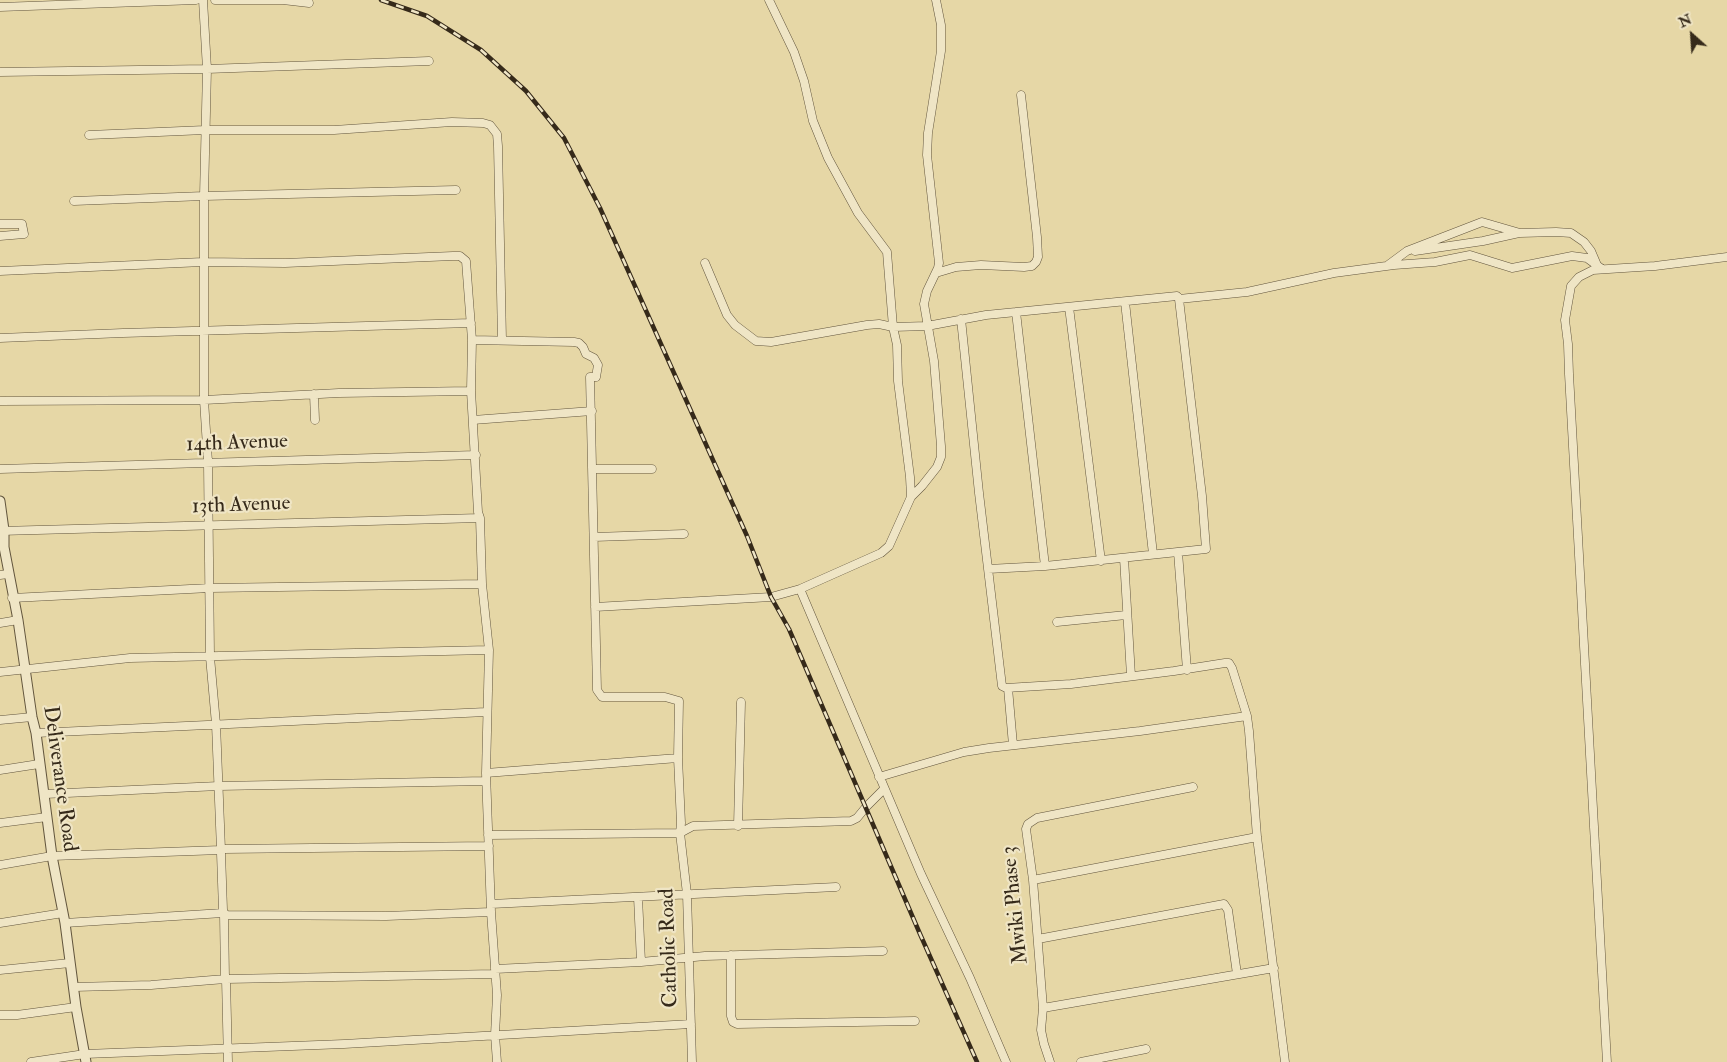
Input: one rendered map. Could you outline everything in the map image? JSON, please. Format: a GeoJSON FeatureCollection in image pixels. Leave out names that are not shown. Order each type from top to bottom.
{"type":"FeatureCollection","features":[{"type":"Feature","properties":{"kind":"street"},"geometry":{"type":"LineString","coordinates":[[0,7],[196,0]]}},
{"type":"Feature","properties":{"kind":"street"},"geometry":{"type":"LineString","coordinates":[[203,0],[206,69],[203,330],[204,400],[208,462],[210,657],[219,786],[228,1062]]}},
{"type":"Feature","properties":{"kind":"street"},"geometry":{"type":"LineString","coordinates":[[215,0],[283,0],[309,3]]}},
{"type":"Feature","properties":{"kind":"street"},"geometry":{"type":"LineString","coordinates":[[769,0],[794,52],[804,81],[813,121],[828,158],[858,213],[887,252],[893,328],[897,345],[898,381],[911,497]]}},
{"type":"Feature","properties":{"kind":"street"},"geometry":{"type":"LineString","coordinates":[[472,340],[579,343],[584,347],[586,354],[594,358],[598,365],[596,377],[590,377],[595,607],[771,597],[800,589],[889,546],[911,497],[937,467],[941,457],[934,361],[924,304],[927,291],[939,263],[927,155],[928,133],[941,50],[941,25],[936,0]]}},
{"type":"Feature","properties":{"kind":"street"},"geometry":{"type":"LineString","coordinates":[[0,72],[206,69],[429,61]]}},
{"type":"Feature","properties":{"kind":"street"},"geometry":{"type":"LineString","coordinates":[[936,273],[956,267],[981,265],[1024,267],[1032,266],[1036,262],[1038,257],[1037,238],[1021,95]]}},
{"type":"Feature","properties":{"kind":"street"},"geometry":{"type":"LineString","coordinates":[[89,135],[205,130],[334,130],[452,122],[490,125],[497,134],[498,146],[502,340]]}},
{"type":"Feature","properties":{"kind":"street"},"geometry":{"type":"LineString","coordinates":[[74,201],[456,190]]}},
{"type":"Feature","properties":{"kind":"street"},"geometry":{"type":"LineString","coordinates":[[1387,266],[1405,252],[1482,222],[1520,233]]}},
{"type":"Feature","properties":{"kind":"street"},"geometry":{"type":"LineString","coordinates":[[0,224],[22,224],[24,234],[23,236],[0,236]]}},
{"type":"Feature","properties":{"kind":"street"},"geometry":{"type":"LineString","coordinates":[[1405,252],[1483,241],[1520,233],[1556,232],[1571,234],[1584,242],[1600,267]]}},
{"type":"Feature","properties":{"kind":"street"},"geometry":{"type":"LineString","coordinates":[[0,271],[203,262],[285,263],[460,256],[466,261],[468,266],[472,340],[471,391],[478,512],[480,518],[482,584],[489,650],[486,712],[486,781],[491,908],[497,995],[495,1036],[497,1062]]}},
{"type":"Feature","properties":{"kind":"street"},"geometry":{"type":"LineString","coordinates":[[706,264],[727,315],[734,326],[756,341],[771,342],[867,325],[879,324],[893,328],[927,326],[961,319],[1016,312],[1177,296],[1179,299],[1247,292],[1334,273],[1470,256],[1512,268],[1572,256],[1587,258],[1600,267]]}},
{"type":"Feature","properties":{"kind":"street"},"geometry":{"type":"LineString","coordinates":[[1607,1062],[1566,320],[1571,286],[1580,277],[1600,267],[1655,266],[1727,257]]}},
{"type":"Feature","properties":{"kind":"street"},"geometry":{"type":"LineString","coordinates":[[988,570],[1101,561],[1206,548],[1202,496],[1179,299]]}},
{"type":"Feature","properties":{"kind":"street"},"geometry":{"type":"LineString","coordinates":[[1125,302],[1153,554]]}},
{"type":"Feature","properties":{"kind":"street"},"geometry":{"type":"LineString","coordinates":[[1069,307],[1101,561]]}},
{"type":"Feature","properties":{"kind":"street"},"geometry":{"type":"LineString","coordinates":[[1016,312],[1045,566]]}},
{"type":"Feature","properties":{"kind":"street"},"geometry":{"type":"LineString","coordinates":[[961,319],[970,417],[1002,684],[1004,687],[1071,684],[1187,670],[1225,663],[1231,665],[1247,716],[1252,758],[1257,837],[1285,1062]]}},
{"type":"Feature","properties":{"kind":"street"},"geometry":{"type":"LineString","coordinates":[[0,338],[203,330],[471,323]]}},
{"type":"Feature","properties":{"kind":"street"},"geometry":{"type":"LineString","coordinates":[[0,401],[204,400],[314,394],[471,391]]}},
{"type":"Feature","properties":{"kind":"street"},"geometry":{"type":"LineString","coordinates":[[314,394],[315,420]]}},
{"type":"Feature","properties":{"kind":"street"},"geometry":{"type":"LineString","coordinates":[[473,420],[592,411]]}},
{"type":"Feature","properties":{"kind":"street","name":"14th Avenue"},"geometry":{"type":"LineString","coordinates":[[0,469],[476,455]]}},
{"type":"Feature","properties":{"kind":"street"},"geometry":{"type":"LineString","coordinates":[[592,469],[652,469]]}},
{"type":"Feature","properties":{"kind":"street","name":"Deliverance Road"},"geometry":{"type":"LineString","coordinates":[[0,501],[4,574],[18,620],[36,733],[46,817],[65,923],[85,1058]]}},
{"type":"Feature","properties":{"kind":"street","name":"13th Avenue"},"geometry":{"type":"LineString","coordinates":[[2,530],[480,518]]}},
{"type":"Feature","properties":{"kind":"street"},"geometry":{"type":"LineString","coordinates":[[594,537],[684,534]]}},
{"type":"Feature","properties":{"kind":"street"},"geometry":{"type":"LineString","coordinates":[[1178,552],[1187,670]]}},
{"type":"Feature","properties":{"kind":"street"},"geometry":{"type":"LineString","coordinates":[[1124,558],[1126,615],[1132,676]]}},
{"type":"Feature","properties":{"kind":"street"},"geometry":{"type":"LineString","coordinates":[[12,598],[210,588],[482,584]]}},
{"type":"Feature","properties":{"kind":"street"},"geometry":{"type":"LineString","coordinates":[[800,589],[921,874],[970,978],[1006,1062]]}},
{"type":"Feature","properties":{"kind":"street","name":"Catholic Road"},"geometry":{"type":"LineString","coordinates":[[595,607],[597,690],[599,694],[602,696],[665,697],[679,701],[680,833],[686,894],[692,1062]]}},
{"type":"Feature","properties":{"kind":"street"},"geometry":{"type":"LineString","coordinates":[[1056,622],[1126,615]]}},
{"type":"Feature","properties":{"kind":"street"},"geometry":{"type":"LineString","coordinates":[[0,623],[18,620]]}},
{"type":"Feature","properties":{"kind":"street"},"geometry":{"type":"LineString","coordinates":[[0,672],[130,658],[489,650]]}},
{"type":"Feature","properties":{"kind":"street"},"geometry":{"type":"LineString","coordinates":[[1008,688],[1013,745]]}},
{"type":"Feature","properties":{"kind":"street"},"geometry":{"type":"LineString","coordinates":[[738,826],[741,702]]}},
{"type":"Feature","properties":{"kind":"street"},"geometry":{"type":"LineString","coordinates":[[36,733],[486,712]]}},
{"type":"Feature","properties":{"kind":"street"},"geometry":{"type":"LineString","coordinates":[[879,777],[964,752],[1140,732],[1247,716]]}},
{"type":"Feature","properties":{"kind":"street"},"geometry":{"type":"LineString","coordinates":[[0,720],[32,717]]}},
{"type":"Feature","properties":{"kind":"street"},"geometry":{"type":"LineString","coordinates":[[486,773],[678,758]]}},
{"type":"Feature","properties":{"kind":"street"},"geometry":{"type":"LineString","coordinates":[[0,770],[39,764]]}},
{"type":"Feature","properties":{"kind":"street"},"geometry":{"type":"LineString","coordinates":[[44,794],[219,786],[486,781]]}},
{"type":"Feature","properties":{"kind":"street","name":"Mwiki Phase 3"},"geometry":{"type":"LineString","coordinates":[[1050,1062],[1041,1030],[1043,1008],[1033,880],[1026,829],[1028,824],[1031,821],[1193,787]]}},
{"type":"Feature","properties":{"kind":"street"},"geometry":{"type":"LineString","coordinates":[[488,835],[680,833],[694,826],[851,821],[857,818],[884,789]]}},
{"type":"Feature","properties":{"kind":"street"},"geometry":{"type":"LineString","coordinates":[[0,823],[46,817]]}},
{"type":"Feature","properties":{"kind":"street"},"geometry":{"type":"LineString","coordinates":[[1033,880],[1257,837]]}},
{"type":"Feature","properties":{"kind":"street"},"geometry":{"type":"LineString","coordinates":[[0,866],[52,856],[221,850],[489,846]]}},
{"type":"Feature","properties":{"kind":"street"},"geometry":{"type":"LineString","coordinates":[[65,923],[224,913],[227,915],[361,916],[686,894],[836,887]]}},
{"type":"Feature","properties":{"kind":"street"},"geometry":{"type":"LineString","coordinates":[[638,897],[641,962]]}},
{"type":"Feature","properties":{"kind":"street"},"geometry":{"type":"LineString","coordinates":[[1038,939],[1224,904],[1228,910],[1237,974]]}},
{"type":"Feature","properties":{"kind":"street"},"geometry":{"type":"LineString","coordinates":[[0,923],[63,913]]}},
{"type":"Feature","properties":{"kind":"street"},"geometry":{"type":"LineString","coordinates":[[74,987],[151,985],[226,979],[495,971],[731,955],[883,951]]}},
{"type":"Feature","properties":{"kind":"street"},"geometry":{"type":"LineString","coordinates":[[731,955],[731,1016],[733,1022],[737,1024],[915,1021]]}},
{"type":"Feature","properties":{"kind":"street"},"geometry":{"type":"LineString","coordinates":[[0,970],[70,963]]}},
{"type":"Feature","properties":{"kind":"street"},"geometry":{"type":"LineString","coordinates":[[1043,1008],[1274,968]]}},
{"type":"Feature","properties":{"kind":"street"},"geometry":{"type":"LineString","coordinates":[[0,1015],[17,1015],[76,1007]]}},
{"type":"Feature","properties":{"kind":"street"},"geometry":{"type":"LineString","coordinates":[[31,1062],[227,1048],[344,1044],[691,1024]]}},
{"type":"Feature","properties":{"kind":"street"},"geometry":{"type":"LineString","coordinates":[[1081,1062],[1146,1049]]}},
{"type":"Feature","properties":{"kind":"railway"},"geometry":{"type":"LineString","coordinates":[[381,0],[427,16],[481,50],[526,91],[564,138],[600,208],[747,536],[771,597],[789,629],[977,1062]]}}]}
